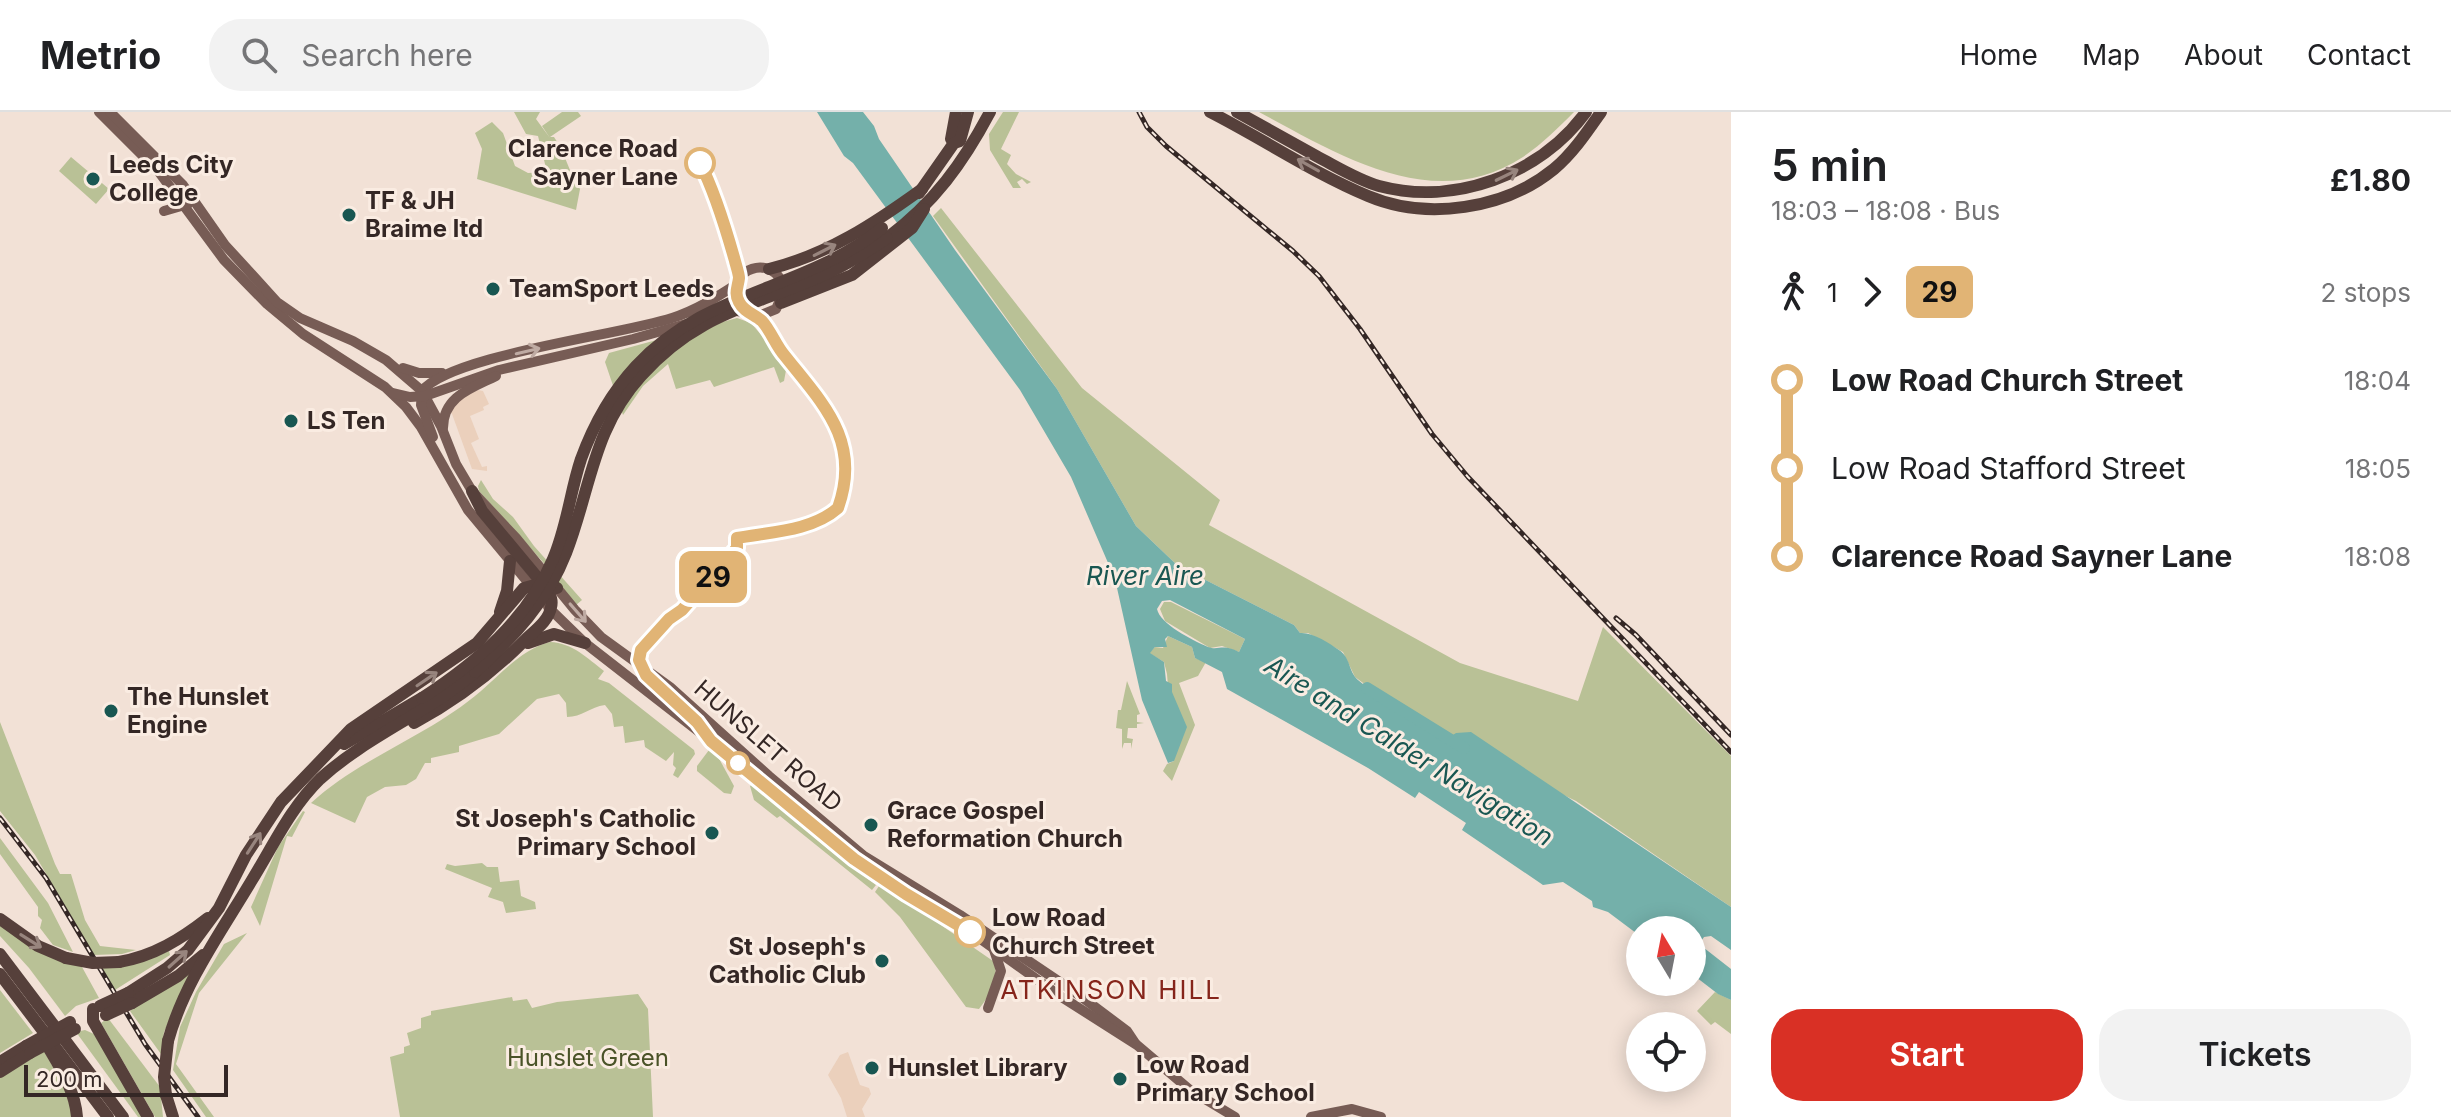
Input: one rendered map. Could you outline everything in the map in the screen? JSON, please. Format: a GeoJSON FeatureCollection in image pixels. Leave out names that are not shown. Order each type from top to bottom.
{"type":"FeatureCollection","features":[{"type":"Feature","properties":{"kind":"highway"},"geometry":{"type":"LineString","coordinates":[[954,143],[951,139],[956,112]]}},
{"type":"Feature","properties":{"kind":"highway"},"geometry":{"type":"LineString","coordinates":[[781,303],[852,275],[922,189],[954,143],[960,141],[968,112]]}},
{"type":"Feature","properties":{"kind":"highway"},"geometry":{"type":"LineString","coordinates":[[170,1117],[165,1058],[178,1012],[211,948],[296,806],[320,779],[425,702],[514,622],[538,589],[553,558],[581,460],[593,431],[609,401],[643,359],[660,342],[692,320],[729,301],[831,262],[924,209],[945,185],[990,112]]}},
{"type":"Feature","properties":{"kind":"highway"},"geometry":{"type":"LineString","coordinates":[[1210,112],[1368,197],[1433,209],[1472,206],[1524,189],[1555,168],[1577,146],[1601,112]]}},
{"type":"Feature","properties":{"kind":"highway"},"geometry":{"type":"LineString","coordinates":[[1237,112],[1343,171],[1377,186],[1408,191],[1495,181],[1553,147],[1586,112]]}},
{"type":"Feature","properties":{"kind":"highway"},"geometry":{"type":"LineString","coordinates":[[1433,209],[1437,190]]}},
{"type":"Feature","properties":{"kind":"highway"},"geometry":{"type":"LineString","coordinates":[[1408,191],[1414,197],[1430,202],[1433,209]]}},
{"type":"Feature","properties":{"kind":"highway"},"geometry":{"type":"LineString","coordinates":[[769,269],[885,233]]}},
{"type":"Feature","properties":{"kind":"highway"},"geometry":{"type":"LineString","coordinates":[[360,749],[431,714],[471,688],[514,651],[551,610],[551,598],[536,584],[482,511],[472,491]]}},
{"type":"Feature","properties":{"kind":"highway"},"geometry":{"type":"LineString","coordinates":[[498,619],[507,588],[510,561]]}},
{"type":"Feature","properties":{"kind":"highway"},"geometry":{"type":"LineString","coordinates":[[130,998],[178,960],[200,935],[281,802],[351,729],[477,643],[521,591],[536,584],[557,588]]}},
{"type":"Feature","properties":{"kind":"highway"},"geometry":{"type":"LineString","coordinates":[[514,651],[534,639],[554,634],[585,643]]}},
{"type":"Feature","properties":{"kind":"highway"},"geometry":{"type":"LineString","coordinates":[[321,759],[425,702]]}},
{"type":"Feature","properties":{"kind":"highway"},"geometry":{"type":"LineString","coordinates":[[0,919],[38,946],[66,958],[93,963],[119,962],[146,956],[165,948],[216,912]]}},
{"type":"Feature","properties":{"kind":"highway"},"geometry":{"type":"LineString","coordinates":[[0,1062],[178,976],[211,948]]}},
{"type":"Feature","properties":{"kind":"highway"},"geometry":{"type":"LineString","coordinates":[[0,954],[123,1117]]}},
{"type":"Feature","properties":{"kind":"highway"},"geometry":{"type":"LineString","coordinates":[[0,974],[108,1117]]}},
{"type":"Feature","properties":{"kind":"highway"},"geometry":{"type":"LineString","coordinates":[[16,995],[64,1074],[75,1100],[77,1117]]}},
{"type":"Feature","properties":{"kind":"highway"},"geometry":{"type":"LineString","coordinates":[[98,1013],[148,1117]]}},
{"type":"Feature","properties":{"kind":"highway"},"geometry":{"type":"LineString","coordinates":[[0,1072],[28,1050]]}},
{"type":"Feature","properties":{"kind":"main road"},"geometry":{"type":"LineString","coordinates":[[99,112],[168,185],[229,265],[267,304],[303,334],[392,392],[414,415],[468,510],[510,561],[536,584]]}},
{"type":"Feature","properties":{"kind":"main road","name":"HUNSLET ROAD"},"geometry":{"type":"LineString","coordinates":[[110,112],[176,177],[225,245],[277,302],[300,318],[353,341],[386,360],[423,395],[472,491],[609,645],[670,687],[864,856],[1072,990],[1127,1031],[1137,1045]]}},
{"type":"Feature","properties":{"kind":"main road"},"geometry":{"type":"LineString","coordinates":[[168,185],[169,197],[164,211],[183,204],[197,204]]}},
{"type":"Feature","properties":{"kind":"main road"},"geometry":{"type":"LineString","coordinates":[[386,360],[419,373],[452,371],[668,320],[708,302],[737,284],[750,269],[769,269],[783,285],[781,303],[769,314],[747,311],[720,314],[633,339],[499,370],[423,395],[392,392]]}},
{"type":"Feature","properties":{"kind":"main road"},"geometry":{"type":"LineString","coordinates":[[737,284],[738,300],[747,311]]}},
{"type":"Feature","properties":{"kind":"main road"},"geometry":{"type":"LineString","coordinates":[[344,361],[354,358],[356,354],[353,341]]}},
{"type":"Feature","properties":{"kind":"main road"},"geometry":{"type":"LineString","coordinates":[[443,430],[447,410],[457,397],[514,367]]}},
{"type":"Feature","properties":{"kind":"main road"},"geometry":{"type":"LineString","coordinates":[[446,473],[423,410],[423,395],[437,378],[452,371]]}},
{"type":"Feature","properties":{"kind":"main road","name":"HUNSLET ROAD"},"geometry":{"type":"LineString","coordinates":[[551,610],[585,643],[711,741],[854,859],[968,930],[1137,1045]]}},
{"type":"Feature","properties":{"kind":"main road"},"geometry":{"type":"LineString","coordinates":[[988,1008],[1001,971],[993,949]]}},
{"type":"Feature","properties":{"kind":"main road"},"geometry":{"type":"LineString","coordinates":[[1137,1045],[1190,1090],[1235,1117]]}},
{"type":"Feature","properties":{"kind":"main road"},"geometry":{"type":"LineString","coordinates":[[1311,1117],[1336,1116],[1341,1109],[1360,1109],[1381,1117]]}},
{"type":"Feature","properties":{"kind":"green space"},"geometry":{"type":"Polygon","coordinates":[[[514,112],[540,112],[536,119],[550,138],[542,126],[562,112],[578,112],[581,116],[550,137],[558,143],[580,189],[576,210],[477,179],[482,149],[475,133],[492,122],[503,133],[515,166],[528,173],[547,172],[538,136],[526,134],[514,112]]]}},
{"type":"Feature","properties":{"kind":"green space"},"geometry":{"type":"Polygon","coordinates":[[[1003,112],[1019,112],[1001,149],[1011,155],[1007,164],[1016,174],[1031,182],[1027,184],[1022,179],[1017,182],[1021,188],[1013,188],[990,150],[989,134],[1003,112]]]}},
{"type":"Feature","properties":{"kind":"green space"},"geometry":{"type":"Polygon","coordinates":[[[1259,112],[1574,112],[1523,157],[1489,173],[1455,180],[1421,180],[1354,160],[1259,112]]]}},
{"type":"Feature","properties":{"kind":"green space"},"geometry":{"type":"Polygon","coordinates":[[[71,157],[109,189],[96,204],[59,171],[71,157]]]}},
{"type":"Feature","properties":{"kind":"green space"},"geometry":{"type":"Polygon","coordinates":[[[941,208],[1082,388],[1220,500],[1209,525],[1460,663],[1578,701],[1603,627],[1731,756],[1731,907],[1576,801],[1447,739],[1398,709],[1355,677],[1343,652],[1308,633],[1300,633],[1294,625],[1178,566],[1136,526],[1057,389],[933,216],[941,208]]]}},
{"type":"Feature","properties":{"kind":"green space"},"geometry":{"type":"Polygon","coordinates":[[[737,318],[751,323],[787,365],[784,381],[780,383],[774,367],[714,387],[710,380],[676,389],[668,364],[643,386],[623,415],[605,362],[609,353],[737,318]]]}},
{"type":"Feature","properties":{"kind":"green space"},"geometry":{"type":"Polygon","coordinates":[[[481,480],[493,499],[513,517],[582,600],[576,605],[542,561],[479,491],[481,480]]]}},
{"type":"Feature","properties":{"kind":"green space"},"geometry":{"type":"Polygon","coordinates":[[[1164,602],[1171,602],[1245,639],[1239,652],[1222,646],[1210,648],[1165,621],[1160,609],[1164,602]]]}},
{"type":"Feature","properties":{"kind":"green space"},"geometry":{"type":"Polygon","coordinates":[[[1168,636],[1192,647],[1195,658],[1206,662],[1198,676],[1179,683],[1195,725],[1172,781],[1163,771],[1167,764],[1174,761],[1167,674],[1164,662],[1149,653],[1155,647],[1163,648],[1168,636]]]}},
{"type":"Feature","properties":{"kind":"green space"},"geometry":{"type":"Polygon","coordinates":[[[550,642],[566,645],[586,656],[604,671],[598,679],[609,683],[694,750],[695,754],[678,778],[673,775],[676,768],[673,765],[674,752],[666,761],[645,747],[644,740],[625,743],[623,726],[614,727],[612,714],[605,705],[567,717],[566,703],[559,694],[537,699],[499,734],[459,746],[459,752],[431,758],[431,763],[425,763],[416,779],[406,785],[385,787],[367,797],[355,823],[311,803],[351,772],[461,707],[521,656],[550,642]]]}},
{"type":"Feature","properties":{"kind":"green space"},"geometry":{"type":"Polygon","coordinates":[[[1127,681],[1140,714],[1137,715],[1137,722],[1144,723],[1137,724],[1137,728],[1128,728],[1127,738],[1133,739],[1131,749],[1131,743],[1124,743],[1122,749],[1122,729],[1116,728],[1127,681]]]}},
{"type":"Feature","properties":{"kind":"green space"},"geometry":{"type":"Polygon","coordinates":[[[0,722],[55,864],[60,874],[71,874],[85,920],[100,946],[136,950],[94,955],[35,855],[0,811],[0,722]]]}},
{"type":"Feature","properties":{"kind":"green space"},"geometry":{"type":"Polygon","coordinates":[[[709,750],[716,753],[734,786],[731,794],[724,793],[697,771],[697,766],[709,750]]]}},
{"type":"Feature","properties":{"kind":"green space"},"geometry":{"type":"Polygon","coordinates":[[[753,784],[828,849],[876,885],[872,890],[780,816],[777,818],[754,800],[750,786],[753,784]]]}},
{"type":"Feature","properties":{"kind":"green space"},"geometry":{"type":"Polygon","coordinates":[[[303,811],[292,837],[287,836],[260,926],[251,907],[278,847],[303,811]]]}},
{"type":"Feature","properties":{"kind":"green space"},"geometry":{"type":"Polygon","coordinates":[[[0,838],[48,903],[73,952],[53,945],[40,928],[42,920],[38,916],[38,907],[0,854],[0,838]]]}},
{"type":"Feature","properties":{"kind":"green space"},"geometry":{"type":"Polygon","coordinates":[[[482,863],[487,867],[498,867],[500,882],[519,880],[521,896],[535,902],[536,909],[506,913],[503,902],[488,897],[492,888],[445,869],[447,864],[482,863]]]}},
{"type":"Feature","properties":{"kind":"green space"},"geometry":{"type":"Polygon","coordinates":[[[879,886],[993,961],[995,980],[979,1009],[966,1007],[900,917],[875,892],[879,886]]]}},
{"type":"Feature","properties":{"kind":"green space"},"geometry":{"type":"Polygon","coordinates":[[[0,924],[82,967],[99,998],[76,1006],[65,1016],[0,936],[0,924]]]}},
{"type":"Feature","properties":{"kind":"green space"},"geometry":{"type":"Polygon","coordinates":[[[247,933],[199,993],[176,1064],[214,1117],[206,1117],[173,1070],[180,1027],[224,944],[247,933]]]}},
{"type":"Feature","properties":{"kind":"green space"},"geometry":{"type":"Polygon","coordinates":[[[169,951],[170,955],[115,990],[102,968],[141,962],[169,951]]]}},
{"type":"Feature","properties":{"kind":"green space"},"geometry":{"type":"Polygon","coordinates":[[[193,968],[164,1032],[161,1054],[130,1011],[193,968]]]}},
{"type":"Feature","properties":{"kind":"green space"},"geometry":{"type":"Polygon","coordinates":[[[0,990],[33,1033],[0,1053],[0,990]]]}},
{"type":"Feature","properties":{"kind":"green space"},"geometry":{"type":"Polygon","coordinates":[[[1715,992],[1731,1000],[1731,1034],[1715,1022],[1711,1025],[1706,1020],[1706,1012],[1697,1011],[1715,992]]]}},
{"type":"Feature","properties":{"kind":"green space","name":"Hunslet Green"},"geometry":{"type":"Polygon","coordinates":[[[638,994],[648,1009],[653,1117],[400,1117],[390,1057],[404,1053],[404,1047],[410,1045],[407,1033],[421,1028],[421,1018],[431,1015],[431,1011],[512,997],[513,1001],[527,999],[532,1008],[557,1002],[638,994]]]}},
{"type":"Feature","properties":{"kind":"green space"},"geometry":{"type":"Polygon","coordinates":[[[108,1018],[160,1087],[163,1117],[155,1117],[101,1023],[108,1018]]]}},
{"type":"Feature","properties":{"kind":"green space"},"geometry":{"type":"Polygon","coordinates":[[[85,1030],[94,1034],[143,1117],[138,1117],[76,1032],[85,1030]]]}},
{"type":"Feature","properties":{"kind":"green space"},"geometry":{"type":"Polygon","coordinates":[[[44,1051],[65,1088],[73,1117],[0,1117],[0,1078],[44,1051]]]}},
{"type":"Feature","properties":{"kind":"shaded area"},"geometry":{"type":"Polygon","coordinates":[[[483,391],[489,404],[483,407],[484,410],[470,416],[479,439],[471,443],[482,467],[487,466],[487,471],[472,469],[452,414],[447,410],[456,398],[483,391]]]}},
{"type":"Feature","properties":{"kind":"shaded area"},"geometry":{"type":"Polygon","coordinates":[[[848,1052],[860,1085],[869,1088],[871,1094],[862,1109],[865,1117],[847,1117],[828,1075],[840,1055],[848,1052]]]}},
{"type":"Feature","properties":{"kind":"water","name":"River Aire"},"geometry":{"type":"Polygon","coordinates":[[[817,112],[863,112],[955,250],[1057,389],[1136,526],[1178,566],[1294,625],[1300,633],[1331,644],[1346,657],[1358,680],[1390,704],[1447,739],[1456,733],[1471,732],[1731,907],[1731,950],[1711,936],[1706,937],[1706,916],[1626,916],[1626,926],[1608,912],[1593,907],[1592,901],[1563,882],[1543,885],[1462,830],[1466,823],[1419,792],[1415,798],[1227,689],[1222,672],[1195,658],[1192,647],[1168,636],[1165,639],[1167,647],[1155,647],[1150,653],[1164,662],[1166,681],[1172,684],[1172,692],[1187,727],[1174,761],[1168,763],[1142,700],[1115,579],[1071,477],[1020,390],[853,163],[844,156],[817,112]],[[1170,600],[1162,601],[1157,609],[1170,626],[1186,636],[1208,647],[1239,652],[1245,639],[1170,600]]]}},
{"type":"Feature","properties":{"kind":"water","name":"River Aire"},"geometry":{"type":"Polygon","coordinates":[[[1706,949],[1731,969],[1731,1000],[1706,985],[1706,949]]]}},
{"type":"Feature","properties":{"kind":"waterway","name":"River Aire"},"geometry":{"type":"LineString","coordinates":[[1367,688],[1464,748]]}},
{"type":"Feature","properties":{"kind":"railway"},"geometry":{"type":"LineString","coordinates":[[1139,112],[1147,127],[1166,146],[1319,276],[1360,329],[1432,434],[1468,477],[1731,752]]}},
{"type":"Feature","properties":{"kind":"railway"},"geometry":{"type":"LineString","coordinates":[[1616,618],[1731,735]]}},
{"type":"Feature","properties":{"kind":"railway"},"geometry":{"type":"LineString","coordinates":[[0,818],[46,878],[145,1044],[198,1117]]}},
{"type":"Feature","properties":{"kind":"bus line","name":"29"},"geometry":{"type":"LineString","coordinates":[[700,163],[735,259],[739,279],[736,289],[738,300],[742,307],[763,322],[784,355],[821,399],[837,427],[846,477],[838,508],[824,518],[737,538],[737,548],[724,565],[641,650],[641,666],[646,675],[697,722],[711,741],[829,838],[906,894],[970,932]]}},
{"type":"Feature","properties":{"kind":"place","name":"Clarence Road Sayner Lane"},"geometry":{"type":"Point","coordinates":[700,163]}},
{"type":"Feature","properties":{"kind":"place","name":"Leeds City College"},"geometry":{"type":"Point","coordinates":[93,179]}},
{"type":"Feature","properties":{"kind":"place","name":"TF & JH Braime ltd"},"geometry":{"type":"Point","coordinates":[349,215]}},
{"type":"Feature","properties":{"kind":"place","name":"TeamSport Leeds"},"geometry":{"type":"Point","coordinates":[493,289]}},
{"type":"Feature","properties":{"kind":"place","name":"LS Ten"},"geometry":{"type":"Point","coordinates":[291,421]}},
{"type":"Feature","properties":{"kind":"place","name":"The Hunslet Engine"},"geometry":{"type":"Point","coordinates":[111,711]}},
{"type":"Feature","properties":{"kind":"place","name":"Grace Gospel Reformation Church"},"geometry":{"type":"Point","coordinates":[871,825]}},
{"type":"Feature","properties":{"kind":"place","name":"St Joseph's Catholic Primary School"},"geometry":{"type":"Point","coordinates":[712,833]}},
{"type":"Feature","properties":{"kind":"place","name":"Low Road Church Street"},"geometry":{"type":"Point","coordinates":[970,932]}},
{"type":"Feature","properties":{"kind":"place","name":"St Joseph's Catholic Club"},"geometry":{"type":"Point","coordinates":[882,961]}},
{"type":"Feature","properties":{"kind":"place","name":"Hunslet Library"},"geometry":{"type":"Point","coordinates":[872,1068]}},
{"type":"Feature","properties":{"kind":"place","name":"Low Road Primary School"},"geometry":{"type":"Point","coordinates":[1120,1079]}},
{"type":"Feature","properties":{"kind":"district","name":"ATKINSON HILL"},"geometry":{"type":"Point","coordinates":[1111,990]}},
{"type":"Feature","properties":{"kind":"water label","name":"Aire and Calder Navigation"},"geometry":{"type":"Point","coordinates":[1409,751]}}]}
